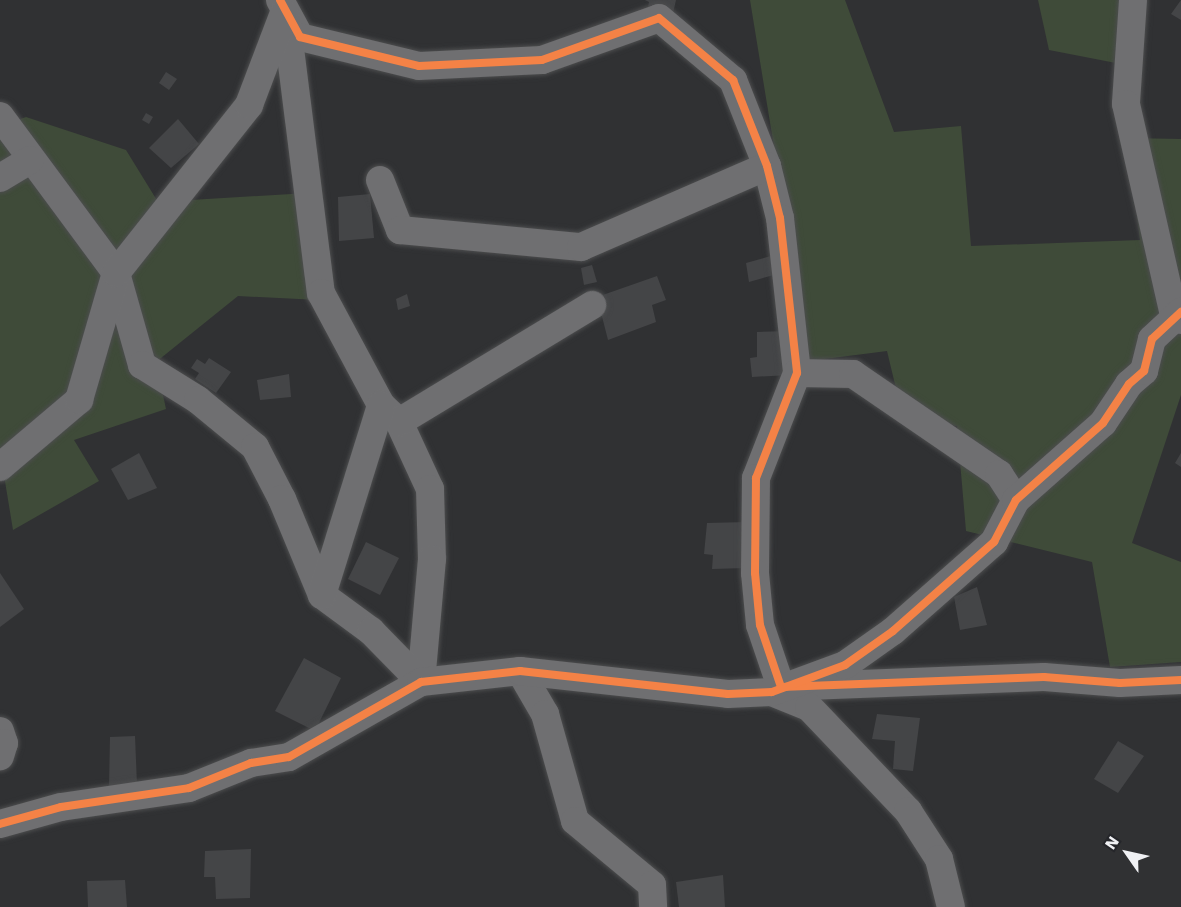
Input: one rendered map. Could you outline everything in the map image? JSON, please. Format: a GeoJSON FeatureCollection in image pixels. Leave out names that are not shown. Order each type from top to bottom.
{"type":"FeatureCollection","features":[{"type":"Feature","properties":{"kind":"street"},"geometry":{"type":"LineString","coordinates":[[777,690],[845,665],[893,631],[994,542],[1017,500],[1103,423],[1129,384],[1144,370],[1152,339],[1179,316],[1126,104],[1133,0]]}},
{"type":"Feature","properties":{"kind":"street"},"geometry":{"type":"LineString","coordinates":[[283,5],[300,37],[419,66],[542,60],[660,18],[733,80],[767,166],[780,218],[798,373],[756,478],[755,573],[760,625],[777,690],[809,707],[843,738],[908,811],[939,859],[951,907]]}},
{"type":"Feature","properties":{"kind":"street"},"geometry":{"type":"LineString","coordinates":[[0,467],[79,400],[116,273],[249,105],[283,5]]}},
{"type":"Feature","properties":{"kind":"street"},"geometry":{"type":"LineString","coordinates":[[283,5],[321,293],[430,489],[432,559],[422,643],[421,682]]}},
{"type":"Feature","properties":{"kind":"street"},"geometry":{"type":"LineString","coordinates":[[0,116],[30,160],[116,273],[142,365],[198,400],[255,447],[282,499],[322,595],[371,631],[421,682]]}},
{"type":"Feature","properties":{"kind":"street"},"geometry":{"type":"LineString","coordinates":[[0,178],[30,160]]}},
{"type":"Feature","properties":{"kind":"street"},"geometry":{"type":"LineString","coordinates":[[380,180],[400,230],[581,248],[767,166]]}},
{"type":"Feature","properties":{"kind":"street"},"geometry":{"type":"LineString","coordinates":[[322,595],[390,414],[592,305]]}},
{"type":"Feature","properties":{"kind":"street"},"geometry":{"type":"LineString","coordinates":[[798,373],[854,374],[999,474],[1017,500]]}},
{"type":"Feature","properties":{"kind":"street"},"geometry":{"type":"LineString","coordinates":[[520,671],[545,714],[575,821],[652,885],[653,907]]}},
{"type":"Feature","properties":{"kind":"street"},"geometry":{"type":"LineString","coordinates":[[0,824],[61,807],[189,788],[251,763],[289,757],[421,682],[520,671],[689,691],[777,690],[1044,677],[1120,683],[1181,681]]}},
{"type":"Feature","properties":{"kind":"street"},"geometry":{"type":"LineString","coordinates":[[0,731],[4,743],[0,756]]}},
{"type":"Feature","properties":{"kind":"green space"},"geometry":{"type":"Polygon","coordinates":[[[750,0],[845,0],[894,132],[961,126],[971,246],[1140,240],[1127,138],[1181,139],[1181,395],[1132,543],[1181,562],[1181,662],[1110,667],[1092,562],[966,531],[957,426],[904,422],[887,351],[809,361],[750,0]]]}},
{"type":"Feature","properties":{"kind":"green space"},"geometry":{"type":"Polygon","coordinates":[[[1038,0],[1136,0],[1121,64],[1049,50],[1038,0]]]}},
{"type":"Feature","properties":{"kind":"green space"},"geometry":{"type":"Polygon","coordinates":[[[26,117],[126,150],[158,202],[308,193],[319,300],[238,296],[156,362],[166,409],[74,440],[99,481],[13,530],[0,451],[0,126],[26,117]]]}},
{"type":"Feature","properties":{"kind":"building"},"geometry":{"type":"Polygon","coordinates":[[[645,0],[676,0],[672,18],[647,12],[649,2],[645,0]]]}},
{"type":"Feature","properties":{"kind":"building"},"geometry":{"type":"Polygon","coordinates":[[[1181,0],[1181,20],[1171,14],[1181,0]]]}},
{"type":"Feature","properties":{"kind":"building"},"geometry":{"type":"Polygon","coordinates":[[[166,72],[177,79],[169,90],[159,83],[166,72]]]}},
{"type":"Feature","properties":{"kind":"building"},"geometry":{"type":"Polygon","coordinates":[[[146,113],[153,117],[149,124],[142,120],[146,113]]]}},
{"type":"Feature","properties":{"kind":"building"},"geometry":{"type":"Polygon","coordinates":[[[178,119],[199,144],[171,168],[149,148],[178,119]]]}},
{"type":"Feature","properties":{"kind":"building"},"geometry":{"type":"Polygon","coordinates":[[[370,194],[374,238],[339,241],[338,197],[370,194]]]}},
{"type":"Feature","properties":{"kind":"building"},"geometry":{"type":"Polygon","coordinates":[[[778,254],[777,274],[749,282],[746,263],[778,254]]]}},
{"type":"Feature","properties":{"kind":"building"},"geometry":{"type":"Polygon","coordinates":[[[592,265],[597,282],[584,285],[581,268],[592,265]]]}},
{"type":"Feature","properties":{"kind":"building"},"geometry":{"type":"Polygon","coordinates":[[[657,276],[666,300],[652,305],[656,322],[608,340],[597,297],[657,276]]]}},
{"type":"Feature","properties":{"kind":"building"},"geometry":{"type":"Polygon","coordinates":[[[407,294],[410,306],[398,310],[396,299],[407,294]]]}},
{"type":"Feature","properties":{"kind":"building"},"geometry":{"type":"Polygon","coordinates":[[[790,331],[790,375],[752,377],[750,358],[757,357],[757,332],[790,331]]]}},
{"type":"Feature","properties":{"kind":"building"},"geometry":{"type":"Polygon","coordinates":[[[209,358],[231,372],[216,393],[195,379],[199,373],[191,368],[197,359],[205,364],[209,358]]]}},
{"type":"Feature","properties":{"kind":"building"},"geometry":{"type":"Polygon","coordinates":[[[289,374],[291,397],[260,400],[257,380],[289,374]]]}},
{"type":"Feature","properties":{"kind":"building"},"geometry":{"type":"Polygon","coordinates":[[[139,453],[157,488],[128,500],[111,469],[139,453]]]}},
{"type":"Feature","properties":{"kind":"building"},"geometry":{"type":"Polygon","coordinates":[[[1181,453],[1181,467],[1175,463],[1181,453]]]}},
{"type":"Feature","properties":{"kind":"building"},"geometry":{"type":"Polygon","coordinates":[[[747,522],[746,568],[712,569],[713,555],[704,554],[707,523],[747,522]]]}},
{"type":"Feature","properties":{"kind":"building"},"geometry":{"type":"Polygon","coordinates":[[[366,542],[399,558],[380,595],[348,579],[366,542]]]}},
{"type":"Feature","properties":{"kind":"building"},"geometry":{"type":"Polygon","coordinates":[[[0,573],[24,609],[0,627],[0,573]]]}},
{"type":"Feature","properties":{"kind":"building"},"geometry":{"type":"Polygon","coordinates":[[[977,587],[987,625],[960,630],[954,597],[977,587]]]}},
{"type":"Feature","properties":{"kind":"building"},"geometry":{"type":"Polygon","coordinates":[[[304,658],[341,678],[315,731],[275,711],[304,658]]]}},
{"type":"Feature","properties":{"kind":"building"},"geometry":{"type":"Polygon","coordinates":[[[877,714],[920,718],[913,771],[893,769],[895,741],[872,739],[877,714]]]}},
{"type":"Feature","properties":{"kind":"building"},"geometry":{"type":"Polygon","coordinates":[[[135,736],[137,785],[109,788],[110,737],[135,736]]]}},
{"type":"Feature","properties":{"kind":"building"},"geometry":{"type":"Polygon","coordinates":[[[1118,741],[1144,756],[1118,793],[1094,779],[1118,741]]]}},
{"type":"Feature","properties":{"kind":"building"},"geometry":{"type":"Polygon","coordinates":[[[251,849],[250,898],[216,899],[215,877],[204,877],[205,851],[251,849]]]}},
{"type":"Feature","properties":{"kind":"building"},"geometry":{"type":"Polygon","coordinates":[[[723,875],[725,907],[679,907],[676,882],[723,875]]]}},
{"type":"Feature","properties":{"kind":"building"},"geometry":{"type":"Polygon","coordinates":[[[125,880],[127,907],[88,907],[87,881],[125,880]]]}},
{"type":"Feature","properties":{"kind":"cycle path"},"geometry":{"type":"LineString","coordinates":[[280,0],[300,37],[419,66],[542,60],[659,18],[733,80],[767,166],[780,218],[797,373],[756,478],[755,573],[760,625],[781,687],[1044,677],[1120,683],[1181,680]]}},
{"type":"Feature","properties":{"kind":"cycle path"},"geometry":{"type":"LineString","coordinates":[[0,824],[61,807],[189,788],[251,763],[289,757],[421,682],[520,671],[728,694],[772,692],[845,665],[893,631],[994,542],[1016,500],[1103,423],[1129,384],[1144,371],[1152,339],[1181,312]]}}]}
